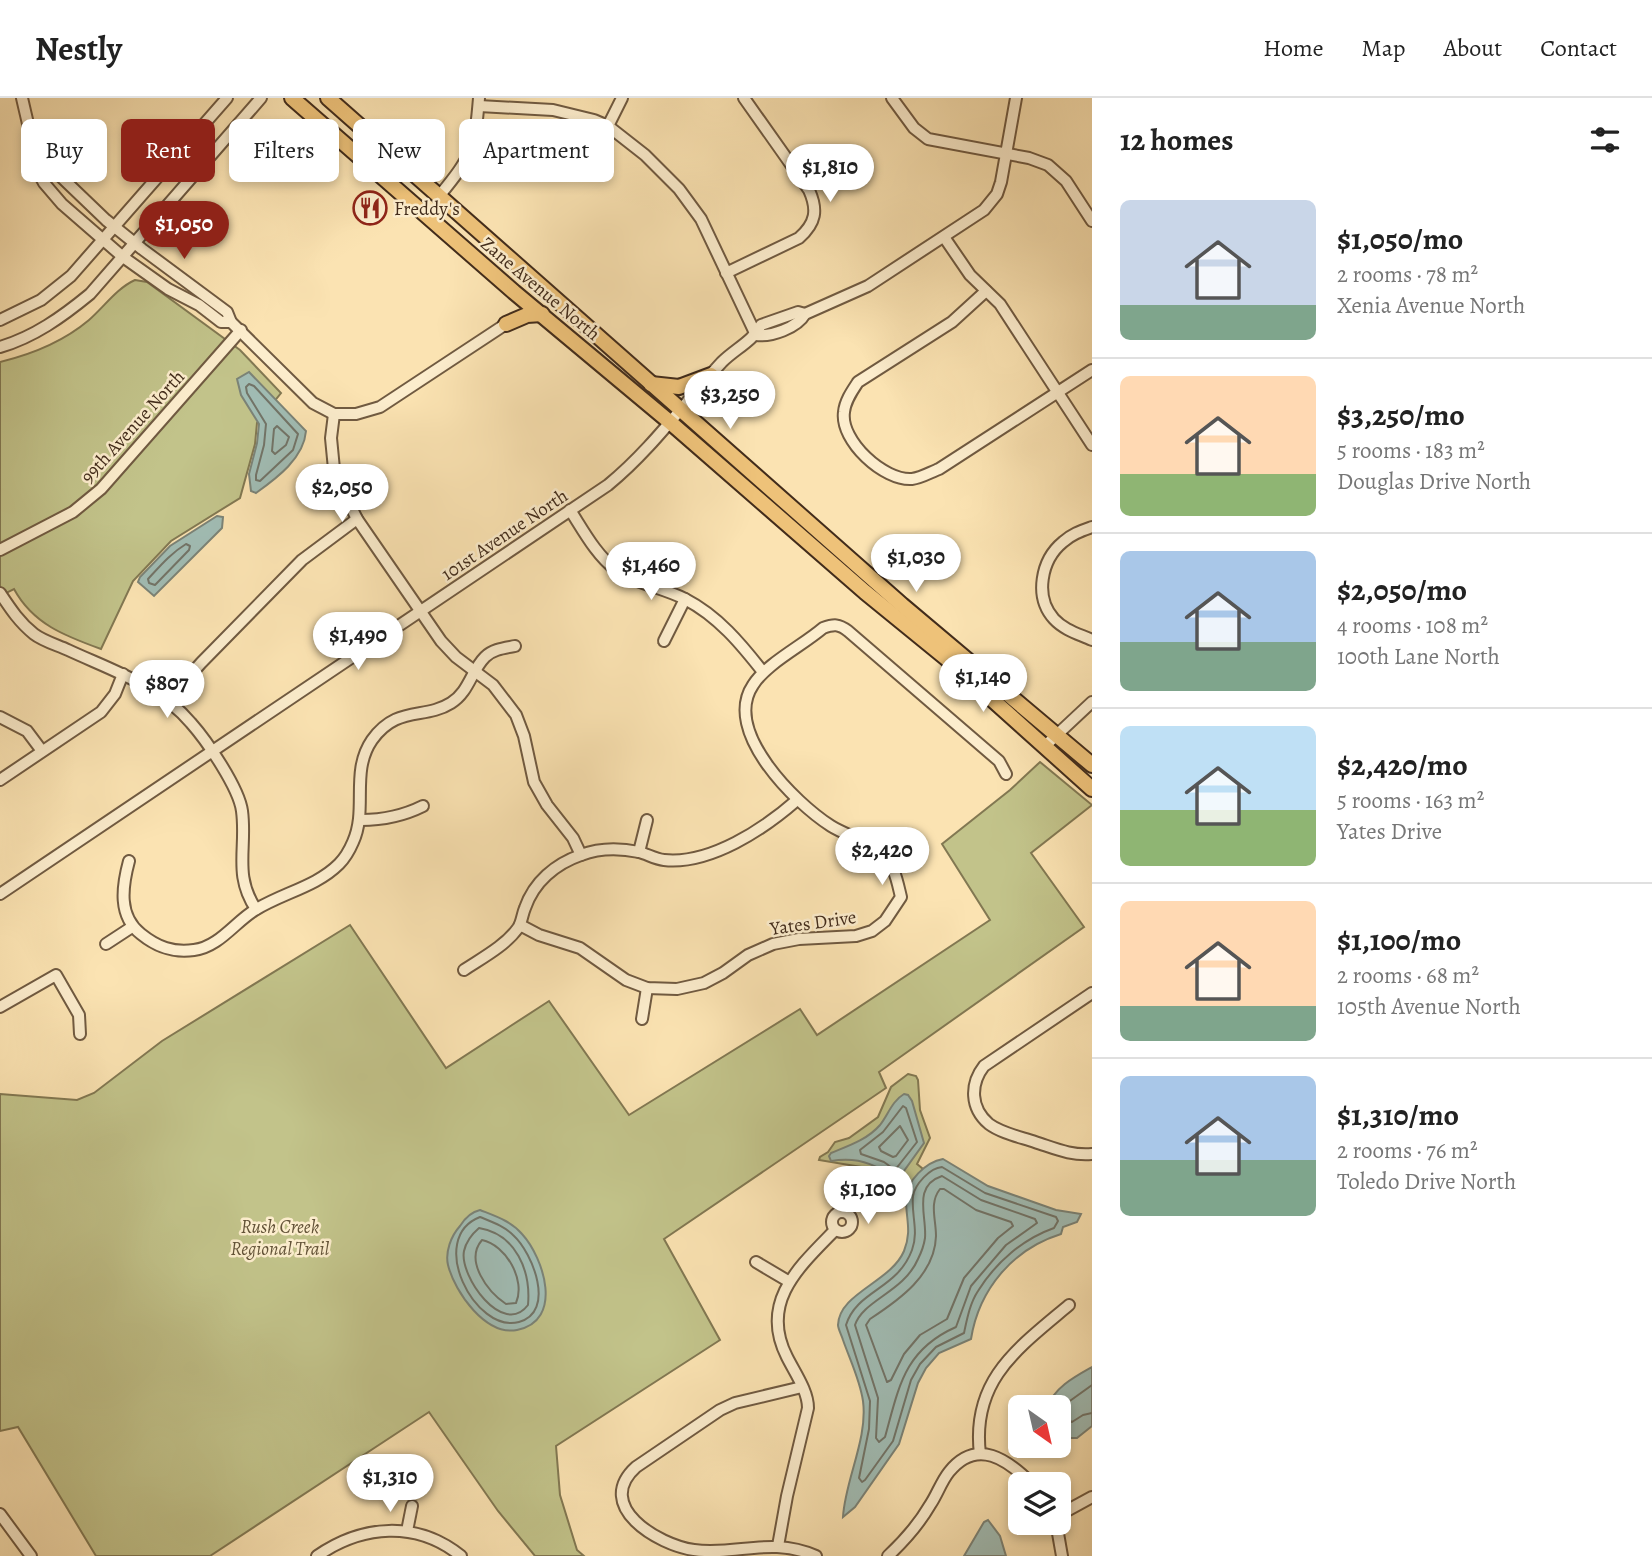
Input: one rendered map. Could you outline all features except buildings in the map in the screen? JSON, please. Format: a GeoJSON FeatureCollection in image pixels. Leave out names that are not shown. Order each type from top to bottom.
{"type":"FeatureCollection","features":[{"type":"Feature","properties":{"kind":"main road","name":"Zane Avenue North"},"geometry":{"type":"LineString","coordinates":[[292,98],[514,292],[1051,740]]}},
{"type":"Feature","properties":{"kind":"main road","name":"Zane Avenue North"},"geometry":{"type":"LineString","coordinates":[[328,98],[1051,740]]}},
{"type":"Feature","properties":{"kind":"main road"},"geometry":{"type":"LineString","coordinates":[[506,324],[513,306],[514,292]]}},
{"type":"Feature","properties":{"kind":"main road"},"geometry":{"type":"LineString","coordinates":[[506,324],[527,315],[542,314]]}},
{"type":"Feature","properties":{"kind":"main road"},"geometry":{"type":"LineString","coordinates":[[651,384],[678,387],[712,375]]}},
{"type":"Feature","properties":{"kind":"main road"},"geometry":{"type":"LineString","coordinates":[[1051,740],[1092,765]]}},
{"type":"Feature","properties":{"kind":"main road"},"geometry":{"type":"LineString","coordinates":[[1051,740],[1092,789]]}},
{"type":"Feature","properties":{"kind":"street"},"geometry":{"type":"LineString","coordinates":[[22,98],[27,119]]}},
{"type":"Feature","properties":{"kind":"street"},"geometry":{"type":"LineString","coordinates":[[0,320],[25,309],[56,290],[104,241],[227,98]]}},
{"type":"Feature","properties":{"kind":"street"},"geometry":{"type":"LineString","coordinates":[[0,347],[23,339],[57,320],[89,294],[261,98]]}},
{"type":"Feature","properties":{"kind":"street"},"geometry":{"type":"LineString","coordinates":[[612,119],[622,98]]}},
{"type":"Feature","properties":{"kind":"street"},"geometry":{"type":"LineString","coordinates":[[726,273],[799,238],[809,229],[815,217],[813,200],[808,190],[744,98]]}},
{"type":"Feature","properties":{"kind":"street"},"geometry":{"type":"LineString","coordinates":[[891,98],[914,128],[928,139],[1038,160],[1048,165],[1066,181],[1092,221]]}},
{"type":"Feature","properties":{"kind":"street","name":"101st Avenue North"},"geometry":{"type":"LineString","coordinates":[[2,889],[608,485],[634,464],[730,355],[756,335],[761,325],[798,312],[805,314],[868,286],[984,210],[997,194],[1016,98]]}},
{"type":"Feature","properties":{"kind":"street"},"geometry":{"type":"LineString","coordinates":[[440,195],[471,151],[476,134],[479,102],[553,110],[590,119]]}},
{"type":"Feature","properties":{"kind":"street"},"geometry":{"type":"LineString","coordinates":[[614,131],[645,155],[679,189],[701,219],[756,335]]}},
{"type":"Feature","properties":{"kind":"street"},"geometry":{"type":"LineString","coordinates":[[43,182],[62,204],[123,257],[221,322],[231,322]]}},
{"type":"Feature","properties":{"kind":"street"},"geometry":{"type":"LineString","coordinates":[[67,182],[115,227],[228,312],[231,322],[313,402],[334,414],[356,414],[380,407],[506,324]]}},
{"type":"Feature","properties":{"kind":"street"},"geometry":{"type":"LineString","coordinates":[[944,237],[970,275],[1000,304],[1092,445]]}},
{"type":"Feature","properties":{"kind":"street"},"geometry":{"type":"LineString","coordinates":[[986,291],[953,322],[858,383],[848,397],[844,411],[845,429],[853,444],[881,469],[912,479],[939,470],[1092,370]]}},
{"type":"Feature","properties":{"kind":"street","name":"99th Avenue North"},"geometry":{"type":"LineString","coordinates":[[0,550],[73,512],[101,489],[240,330]]}},
{"type":"Feature","properties":{"kind":"street"},"geometry":{"type":"LineString","coordinates":[[334,414],[331,438],[334,468],[357,519],[419,612],[448,649],[493,685],[516,715],[524,736],[534,782],[547,805],[573,838],[581,855]]}},
{"type":"Feature","properties":{"kind":"street"},"geometry":{"type":"LineString","coordinates":[[570,510],[593,546],[616,570],[684,598],[710,614],[763,672]]}},
{"type":"Feature","properties":{"kind":"street"},"geometry":{"type":"LineString","coordinates":[[168,700],[302,560],[357,519]]}},
{"type":"Feature","properties":{"kind":"street"},"geometry":{"type":"LineString","coordinates":[[1092,527],[1074,533],[1061,543],[1045,569],[1042,583],[1047,610],[1056,621],[1068,630],[1092,640]]}},
{"type":"Feature","properties":{"kind":"street"},"geometry":{"type":"LineString","coordinates":[[0,593],[15,616],[36,636],[123,674],[168,700],[192,723],[235,788],[242,809],[241,870],[248,898],[256,909]]}},
{"type":"Feature","properties":{"kind":"street"},"geometry":{"type":"LineString","coordinates":[[664,641],[684,598]]}},
{"type":"Feature","properties":{"kind":"street","name":"Yates Drive"},"geometry":{"type":"LineString","coordinates":[[520,925],[539,935],[559,939],[580,948],[626,980],[647,988],[677,989],[704,983],[764,947],[784,941],[856,936],[872,931],[885,921],[901,897],[894,870],[888,860],[874,847],[834,827],[797,800],[751,740],[747,727],[746,698],[752,686],[763,672],[823,628],[837,625],[848,631],[999,761],[1006,774]]}},
{"type":"Feature","properties":{"kind":"street"},"geometry":{"type":"LineString","coordinates":[[128,861],[123,883],[124,908],[132,927],[152,943],[186,956],[215,942],[256,909],[320,879],[339,864],[353,844],[361,820],[359,777],[363,757],[373,739],[388,724],[401,716],[448,705],[462,695],[485,657],[495,650],[514,646]]}},
{"type":"Feature","properties":{"kind":"street"},"geometry":{"type":"LineString","coordinates":[[0,780],[107,707],[123,674]]}},
{"type":"Feature","properties":{"kind":"street"},"geometry":{"type":"LineString","coordinates":[[1051,740],[1092,702]]}},
{"type":"Feature","properties":{"kind":"street"},"geometry":{"type":"LineString","coordinates":[[0,717],[27,731],[42,751]]}},
{"type":"Feature","properties":{"kind":"street"},"geometry":{"type":"LineString","coordinates":[[464,970],[504,942],[520,925],[533,890],[545,875],[581,855],[601,849],[639,852],[664,860],[689,858],[717,850],[772,822],[797,800]]}},
{"type":"Feature","properties":{"kind":"street"},"geometry":{"type":"LineString","coordinates":[[361,820],[380,820],[423,806]]}},
{"type":"Feature","properties":{"kind":"street"},"geometry":{"type":"LineString","coordinates":[[639,852],[647,820]]}},
{"type":"Feature","properties":{"kind":"street"},"geometry":{"type":"LineString","coordinates":[[106,944],[132,927]]}},
{"type":"Feature","properties":{"kind":"street"},"geometry":{"type":"LineString","coordinates":[[0,1007],[14,993],[56,975],[79,1015],[80,1034]]}},
{"type":"Feature","properties":{"kind":"street"},"geometry":{"type":"LineString","coordinates":[[642,1019],[647,988]]}},
{"type":"Feature","properties":{"kind":"street"},"geometry":{"type":"LineString","coordinates":[[1092,993],[984,1066],[977,1077],[973,1092],[976,1107],[990,1124],[1067,1153],[1092,1154]]}},
{"type":"Feature","properties":{"kind":"street"},"geometry":{"type":"LineString","coordinates":[[778,1546],[808,1401],[779,1334],[778,1315],[788,1281],[835,1230]]}},
{"type":"Feature","properties":{"kind":"street"},"geometry":{"type":"LineString","coordinates":[[756,1262],[788,1281]]}},
{"type":"Feature","properties":{"kind":"street"},"geometry":{"type":"LineString","coordinates":[[980,1454],[978,1419],[982,1402],[991,1385],[1013,1354],[1069,1305]]}},
{"type":"Feature","properties":{"kind":"street"},"geometry":{"type":"LineString","coordinates":[[802,1387],[735,1403],[720,1410],[636,1467],[626,1478],[622,1492],[623,1505],[629,1516],[682,1548],[706,1551],[778,1546],[802,1550],[816,1556]]}},
{"type":"Feature","properties":{"kind":"street"},"geometry":{"type":"LineString","coordinates":[[888,1556],[911,1533],[948,1473],[966,1459],[980,1454],[993,1456],[1008,1461],[1019,1472]]}},
{"type":"Feature","properties":{"kind":"street"},"geometry":{"type":"LineString","coordinates":[[1071,1508],[1092,1497]]}},
{"type":"Feature","properties":{"kind":"street"},"geometry":{"type":"LineString","coordinates":[[407,1531],[412,1506]]}},
{"type":"Feature","properties":{"kind":"street"},"geometry":{"type":"LineString","coordinates":[[0,1514],[31,1556]]}},
{"type":"Feature","properties":{"kind":"street"},"geometry":{"type":"LineString","coordinates":[[317,1556],[342,1540],[377,1531],[407,1531],[439,1541],[461,1556]]}},
{"type":"Feature","properties":{"kind":"street"},"geometry":{"type":"LineString","coordinates":[[1058,1535],[1062,1556]]}},
{"type":"Feature","properties":{"kind":"green space"},"geometry":{"type":"Polygon","coordinates":[[[135,280],[147,282],[240,350],[281,393],[257,423],[255,444],[240,498],[171,541],[133,581],[101,649],[63,634],[40,620],[14,589],[0,596],[0,362],[36,351],[69,335],[122,288],[135,280]]]}},
{"type":"Feature","properties":{"kind":"green space","name":"Rush Creek Regional Trail"},"geometry":{"type":"Polygon","coordinates":[[[1040,762],[1092,805],[1031,853],[1084,927],[879,1072],[886,1088],[664,1239],[720,1340],[556,1446],[560,1495],[577,1550],[584,1556],[535,1556],[498,1511],[429,1412],[210,1556],[96,1556],[18,1427],[0,1431],[0,1094],[77,1100],[94,1093],[162,1041],[350,925],[446,1068],[549,1001],[629,1115],[800,1009],[817,1035],[990,920],[942,844],[1010,790],[1040,762]]]}},
{"type":"Feature","properties":{"kind":"green space"},"geometry":{"type":"Polygon","coordinates":[[[908,1074],[916,1076],[918,1080],[920,1110],[930,1138],[917,1164],[923,1169],[910,1185],[906,1180],[891,1186],[873,1169],[819,1160],[835,1142],[849,1138],[878,1117],[891,1087],[908,1074]]]}},
{"type":"Feature","properties":{"kind":"water"},"geometry":{"type":"Polygon","coordinates":[[[249,372],[306,431],[295,459],[281,474],[256,493],[251,491],[249,474],[259,424],[241,395],[237,379],[249,372]]]}},
{"type":"Feature","properties":{"kind":"water"},"geometry":{"type":"Polygon","coordinates":[[[217,516],[223,517],[222,528],[154,596],[138,582],[170,546],[217,516]]]}},
{"type":"Feature","properties":{"kind":"water"},"geometry":{"type":"Polygon","coordinates":[[[904,1094],[912,1101],[924,1143],[901,1175],[891,1177],[863,1162],[831,1161],[831,1153],[857,1142],[875,1130],[896,1100],[904,1094]]]}},
{"type":"Feature","properties":{"kind":"water"},"geometry":{"type":"Polygon","coordinates":[[[943,1159],[988,1186],[1056,1210],[1081,1214],[1077,1222],[1063,1227],[1061,1234],[1028,1250],[1001,1273],[982,1304],[971,1339],[939,1353],[926,1368],[918,1383],[899,1444],[855,1507],[843,1517],[864,1415],[860,1385],[838,1327],[841,1314],[847,1304],[897,1262],[908,1237],[906,1199],[909,1186],[924,1168],[943,1159]]]}},
{"type":"Feature","properties":{"kind":"water"},"geometry":{"type":"Polygon","coordinates":[[[480,1210],[518,1229],[530,1245],[542,1273],[545,1302],[541,1315],[532,1324],[517,1330],[505,1330],[483,1319],[457,1288],[448,1265],[449,1244],[454,1234],[466,1218],[480,1210]]]}},
{"type":"Feature","properties":{"kind":"water"},"geometry":{"type":"Polygon","coordinates":[[[1092,1367],[1092,1426],[1077,1438],[1071,1438],[1071,1395],[1054,1395],[1072,1379],[1092,1367]]]}},
{"type":"Feature","properties":{"kind":"water"},"geometry":{"type":"Polygon","coordinates":[[[988,1520],[1000,1536],[1006,1556],[964,1556],[984,1522],[988,1520]]]}},
{"type":"Feature","properties":{"kind":"place","name":"Freddy's"},"geometry":{"type":"Point","coordinates":[370,208]}}]}
